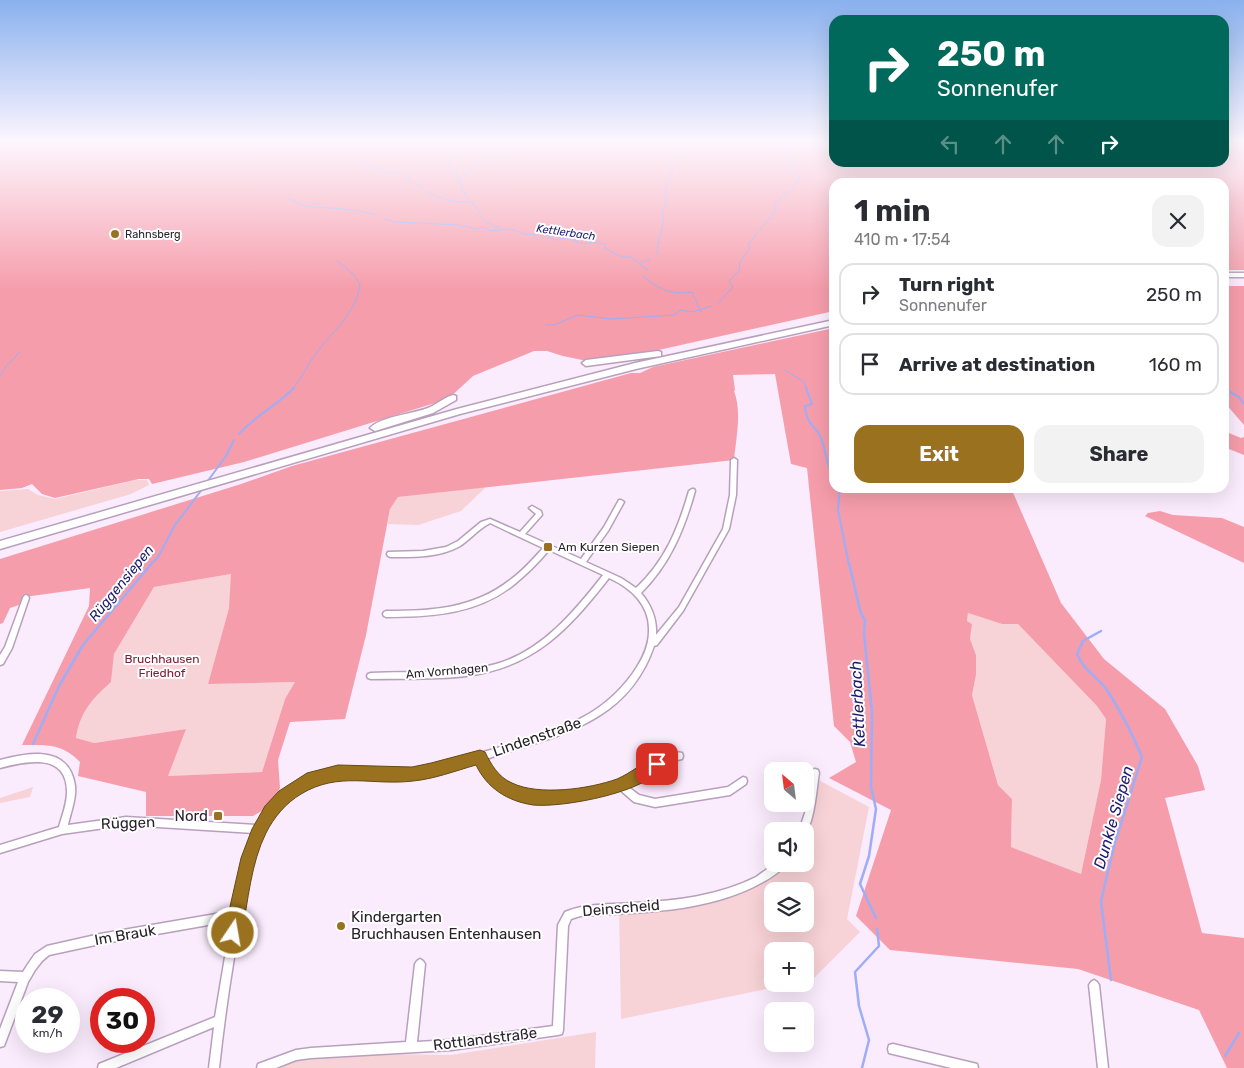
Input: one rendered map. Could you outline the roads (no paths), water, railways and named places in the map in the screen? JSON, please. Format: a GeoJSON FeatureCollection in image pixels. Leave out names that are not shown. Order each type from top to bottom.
{"type":"FeatureCollection","features":[{"type":"Feature","properties":{"kind":"highway"},"geometry":{"type":"LineString","coordinates":[[1229,275],[1244,275]]}},
{"type":"Feature","properties":{"kind":"highway"},"geometry":{"type":"LineString","coordinates":[[1229,280],[1244,280]]}},
{"type":"Feature","properties":{"kind":"highway"},"geometry":{"type":"LineString","coordinates":[[248,469],[376,428],[456,405],[658,354],[829,317]]}},
{"type":"Feature","properties":{"kind":"highway"},"geometry":{"type":"LineString","coordinates":[[0,537],[457,412],[626,368],[829,323]]}},
{"type":"Feature","properties":{"kind":"highway"},"geometry":{"type":"LineString","coordinates":[[586,363],[658,354]]}},
{"type":"Feature","properties":{"kind":"highway"},"geometry":{"type":"LineString","coordinates":[[376,428],[388,422],[430,411],[453,398]]}},
{"type":"Feature","properties":{"kind":"highway"},"geometry":{"type":"LineString","coordinates":[[0,545],[140,500]]}},
{"type":"Feature","properties":{"kind":"street","name":"Lindenstraße"},"geometry":{"type":"LineString","coordinates":[[214,1068],[218,1020],[249,858],[259,829],[271,811],[284,796],[305,782],[320,776],[338,773],[412,774],[431,771],[558,731],[590,718],[606,708],[620,695],[641,668],[653,644],[681,609],[726,529],[733,495],[734,460]]}},
{"type":"Feature","properties":{"kind":"street"},"geometry":{"type":"LineString","coordinates":[[637,592],[656,574],[674,542],[692,491]]}},
{"type":"Feature","properties":{"kind":"street"},"geometry":{"type":"LineString","coordinates":[[582,562],[606,529],[621,502]]}},
{"type":"Feature","properties":{"kind":"street"},"geometry":{"type":"LineString","coordinates":[[519,534],[539,515],[539,512],[532,508]]}},
{"type":"Feature","properties":{"kind":"street"},"geometry":{"type":"LineString","coordinates":[[390,554],[428,554],[445,550],[465,540],[489,520],[628,585],[637,592],[652,616],[654,627],[653,644]]}},
{"type":"Feature","properties":{"kind":"street"},"geometry":{"type":"LineString","coordinates":[[386,614],[441,613],[478,603],[512,584],[528,570],[548,547]]}},
{"type":"Feature","properties":{"kind":"street","name":"Am Vornhagen"},"geometry":{"type":"LineString","coordinates":[[371,676],[465,672],[489,669],[510,662],[547,640],[565,626],[584,606],[607,575]]}},
{"type":"Feature","properties":{"kind":"street"},"geometry":{"type":"LineString","coordinates":[[0,662],[8,648],[26,598]]}},
{"type":"Feature","properties":{"kind":"street"},"geometry":{"type":"LineString","coordinates":[[0,764],[19,758],[38,756],[52,759],[65,770],[70,779],[71,793],[62,830]]}},
{"type":"Feature","properties":{"kind":"street"},"geometry":{"type":"LineString","coordinates":[[480,757],[486,771],[506,789],[532,797],[561,797],[620,785],[667,758],[679,756]]}},
{"type":"Feature","properties":{"kind":"street"},"geometry":{"type":"LineString","coordinates":[[806,822],[809,813],[815,773]]}},
{"type":"Feature","properties":{"kind":"street"},"geometry":{"type":"LineString","coordinates":[[620,785],[637,799],[655,803],[730,791],[743,781]]}},
{"type":"Feature","properties":{"kind":"street","name":"Rüggen"},"geometry":{"type":"LineString","coordinates":[[0,849],[62,830],[126,821],[259,829]]}},
{"type":"Feature","properties":{"kind":"street","name":"Deinscheid"},"geometry":{"type":"LineString","coordinates":[[558,1030],[562,925],[568,915],[580,911],[689,902],[717,896],[753,883],[770,872]]}},
{"type":"Feature","properties":{"kind":"street","name":"Im Brauk"},"geometry":{"type":"LineString","coordinates":[[0,1042],[26,977],[35,960],[47,951],[100,939],[237,915]]}},
{"type":"Feature","properties":{"kind":"street"},"geometry":{"type":"LineString","coordinates":[[411,1047],[420,964]]}},
{"type":"Feature","properties":{"kind":"street"},"geometry":{"type":"LineString","coordinates":[[0,976],[26,977]]}},
{"type":"Feature","properties":{"kind":"street"},"geometry":{"type":"LineString","coordinates":[[1094,985],[1103,1068]]}},
{"type":"Feature","properties":{"kind":"street"},"geometry":{"type":"LineString","coordinates":[[104,1068],[218,1020]]}},
{"type":"Feature","properties":{"kind":"street","name":"Rottlandstraße"},"geometry":{"type":"LineString","coordinates":[[262,1068],[296,1055],[311,1053],[451,1045],[558,1030]]}},
{"type":"Feature","properties":{"kind":"street"},"geometry":{"type":"LineString","coordinates":[[893,1049],[969,1067]]}},
{"type":"Feature","properties":{"kind":"waterway"},"geometry":{"type":"LineString","coordinates":[[426,191],[435,196],[472,203]]}},
{"type":"Feature","properties":{"kind":"waterway"},"geometry":{"type":"LineString","coordinates":[[463,191],[472,203]]}},
{"type":"Feature","properties":{"kind":"waterway"},"geometry":{"type":"LineString","coordinates":[[657,254],[663,225],[662,209],[666,206],[666,191]]}},
{"type":"Feature","properties":{"kind":"waterway"},"geometry":{"type":"LineString","coordinates":[[718,303],[733,287],[729,281],[739,271],[740,262],[749,250],[749,243],[774,213],[776,202],[790,191]]}},
{"type":"Feature","properties":{"kind":"waterway"},"geometry":{"type":"LineString","coordinates":[[287,198],[305,206],[354,210],[377,215]]}},
{"type":"Feature","properties":{"kind":"waterway"},"geometry":{"type":"LineString","coordinates":[[472,203],[480,213]]}},
{"type":"Feature","properties":{"kind":"waterway"},"geometry":{"type":"LineString","coordinates":[[481,216],[486,222],[502,229]]}},
{"type":"Feature","properties":{"kind":"waterway","name":"Kettlerbach"},"geometry":{"type":"LineString","coordinates":[[385,219],[395,222],[459,225],[476,229],[484,227],[490,231],[511,229],[524,234],[547,236],[555,240],[566,238],[583,244],[594,242],[604,244],[606,249],[622,257],[631,257],[647,270]]}},
{"type":"Feature","properties":{"kind":"waterway"},"geometry":{"type":"LineString","coordinates":[[641,263],[650,259]]}},
{"type":"Feature","properties":{"kind":"waterway","name":"Rüggensiepen"},"geometry":{"type":"LineString","coordinates":[[292,389],[314,356],[342,323],[358,295],[360,284],[352,273],[337,261]]}},
{"type":"Feature","properties":{"kind":"waterway","name":"Kettlerbach"},"geometry":{"type":"LineString","coordinates":[[642,275],[653,284],[665,290],[677,293],[692,292],[701,312],[702,309],[711,306]]}},
{"type":"Feature","properties":{"kind":"waterway"},"geometry":{"type":"LineString","coordinates":[[546,325],[554,325],[578,315],[611,319],[674,315],[681,310],[691,312],[699,310]]}},
{"type":"Feature","properties":{"kind":"waterway"},"geometry":{"type":"LineString","coordinates":[[0,376],[6,366],[20,352]]}},
{"type":"Feature","properties":{"kind":"waterway","name":"Kettlerbach"},"geometry":{"type":"LineString","coordinates":[[785,370],[804,382],[807,389]]}},
{"type":"Feature","properties":{"kind":"waterway","name":"Rüggensiepen"},"geometry":{"type":"LineString","coordinates":[[239,434],[294,388]]}},
{"type":"Feature","properties":{"kind":"waterway","name":"Kettlerbach"},"geometry":{"type":"LineString","coordinates":[[806,388],[812,404],[805,406],[806,413],[809,422],[819,433],[829,468]]}},
{"type":"Feature","properties":{"kind":"waterway"},"geometry":{"type":"LineString","coordinates":[[1229,392],[1239,397],[1244,404]]}},
{"type":"Feature","properties":{"kind":"waterway","name":"Rüggensiepen"},"geometry":{"type":"LineString","coordinates":[[207,482],[226,456],[234,440]]}},
{"type":"Feature","properties":{"kind":"waterway","name":"Rüggensiepen"},"geometry":{"type":"LineString","coordinates":[[152,563],[158,557],[175,525],[203,488]]}},
{"type":"Feature","properties":{"kind":"waterway","name":"Kettlerbach"},"geometry":{"type":"LineString","coordinates":[[840,493],[838,510],[849,565]]}},
{"type":"Feature","properties":{"kind":"waterway","name":"Rüggensiepen"},"geometry":{"type":"LineString","coordinates":[[33,744],[59,686],[83,645],[152,563]]}},
{"type":"Feature","properties":{"kind":"waterway","name":"Kettlerbach"},"geometry":{"type":"LineString","coordinates":[[849,563],[861,614],[865,620],[864,633],[872,712],[871,787],[876,809],[869,856],[860,884],[876,918]]}},
{"type":"Feature","properties":{"kind":"waterway","name":"Dunkle Siepen"},"geometry":{"type":"LineString","coordinates":[[1101,631],[1083,641],[1077,654],[1083,665],[1107,690],[1126,723],[1142,757],[1114,846],[1101,901],[1111,980]]}},
{"type":"Feature","properties":{"kind":"waterway"},"geometry":{"type":"LineString","coordinates":[[862,1068],[869,1040],[859,1006],[855,972],[879,946],[877,929]]}},
{"type":"Feature","properties":{"kind":"waterway"},"geometry":{"type":"LineString","coordinates":[[1225,1056],[1239,1033]]}},
{"type":"Feature","properties":{"kind":"place","name":"Rahnsberg"},"geometry":{"type":"Point","coordinates":[115,234]}},
{"type":"Feature","properties":{"kind":"place","name":"Am Kurzen Siepen"},"geometry":{"type":"Point","coordinates":[548,547]}},
{"type":"Feature","properties":{"kind":"place","name":"Nord"},"geometry":{"type":"Point","coordinates":[218,816]}},
{"type":"Feature","properties":{"kind":"place","name":"Kindergarten Bruchhausen Entenhausen"},"geometry":{"type":"Point","coordinates":[341,926]}},
{"type":"Feature","properties":{"kind":"park label","name":"Bruchhausen Friedhof"},"geometry":{"type":"Point","coordinates":[162,666]}}]}
